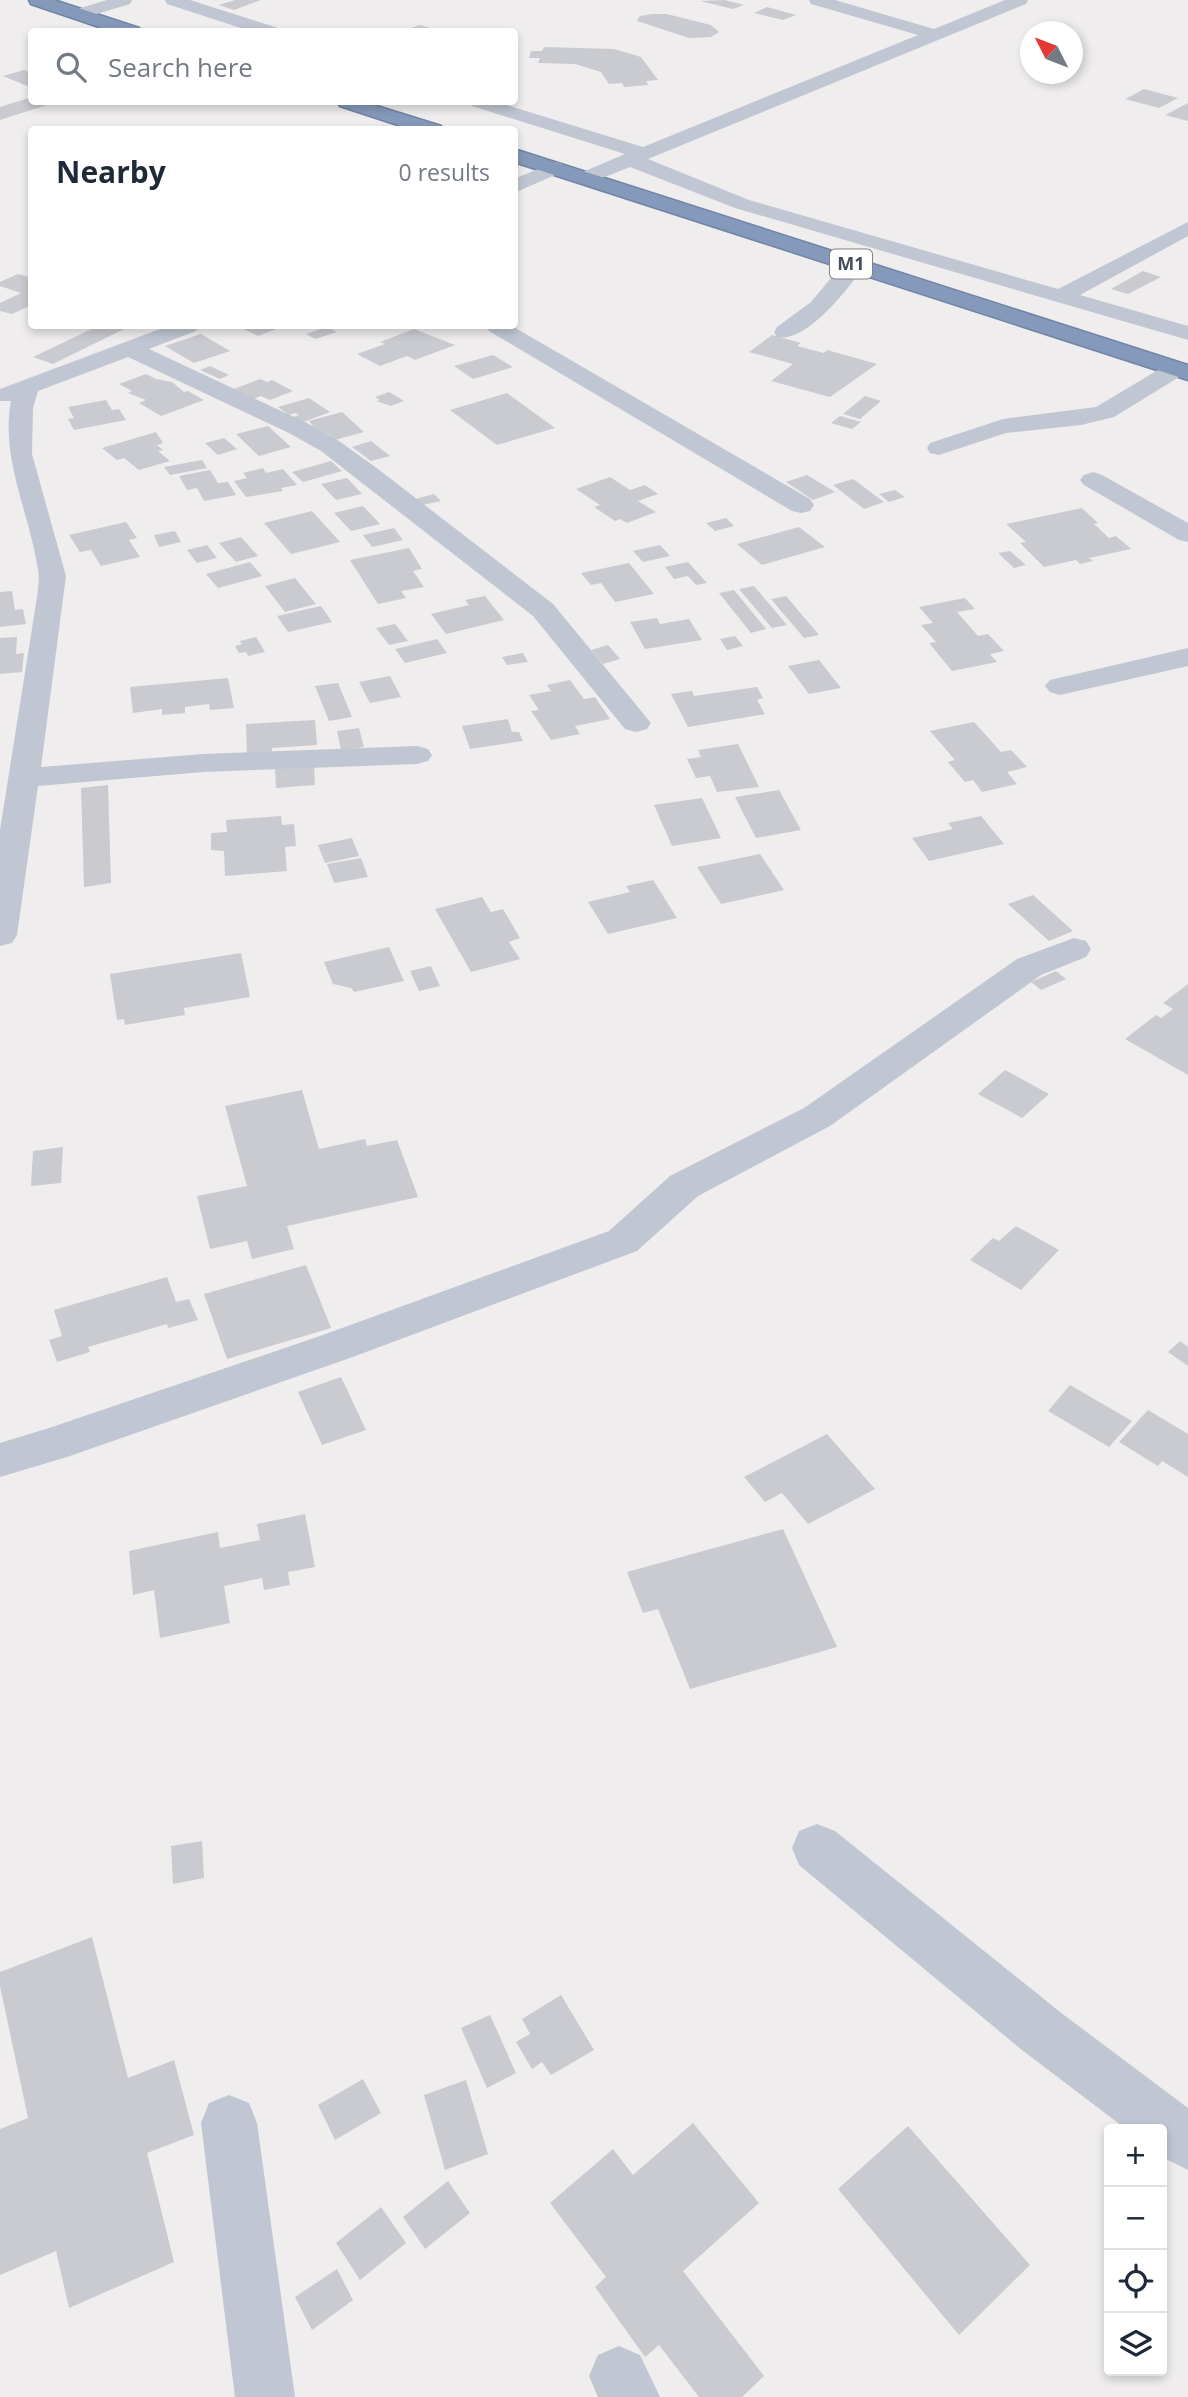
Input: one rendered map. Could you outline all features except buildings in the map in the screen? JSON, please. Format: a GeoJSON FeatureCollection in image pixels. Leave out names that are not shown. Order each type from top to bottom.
{"type":"FeatureCollection","features":[{"type":"Feature","properties":{"kind":"highway"},"geometry":{"type":"LineString","coordinates":[[37,0],[121,28]]}},
{"type":"Feature","properties":{"kind":"highway"},"geometry":{"type":"LineString","coordinates":[[356,105],[422,126]]}},
{"type":"Feature","properties":{"kind":"highway","name":"M1"},"geometry":{"type":"LineString","coordinates":[[518,156],[1182,371]]}},
{"type":"Feature","properties":{"kind":"street"},"geometry":{"type":"LineString","coordinates":[[80,14],[124,0]]}},
{"type":"Feature","properties":{"kind":"street"},"geometry":{"type":"LineString","coordinates":[[173,0],[260,28]]}},
{"type":"Feature","properties":{"kind":"street"},"geometry":{"type":"LineString","coordinates":[[817,0],[935,35]]}},
{"type":"Feature","properties":{"kind":"street"},"geometry":{"type":"LineString","coordinates":[[585,178],[1020,0]]}},
{"type":"Feature","properties":{"kind":"street"},"geometry":{"type":"LineString","coordinates":[[488,105],[635,156],[742,204],[1188,333]]}},
{"type":"Feature","properties":{"kind":"street"},"geometry":{"type":"LineString","coordinates":[[518,185],[555,169]]}},
{"type":"Feature","properties":{"kind":"street"},"geometry":{"type":"LineString","coordinates":[[1063,295],[1188,228]]}},
{"type":"Feature","properties":{"kind":"street"},"geometry":{"type":"LineString","coordinates":[[785,332],[819,307],[854,265]]}},
{"type":"Feature","properties":{"kind":"street"},"geometry":{"type":"LineString","coordinates":[[0,397],[181,329]]}},
{"type":"Feature","properties":{"kind":"street"},"geometry":{"type":"LineString","coordinates":[[502,329],[801,505]]}},
{"type":"Feature","properties":{"kind":"street"},"geometry":{"type":"LineString","coordinates":[[131,349],[298,428],[330,446],[369,474],[542,610],[636,723]]}},
{"type":"Feature","properties":{"kind":"street"},"geometry":{"type":"LineString","coordinates":[[939,448],[1003,426],[1081,418],[1105,412],[1182,371]]}},
{"type":"Feature","properties":{"kind":"street"},"geometry":{"type":"LineString","coordinates":[[0,935],[9,811],[22,778],[51,597],[52,571],[22,491],[7,439],[16,400],[28,386]]}},
{"type":"Feature","properties":{"kind":"street"},"geometry":{"type":"LineString","coordinates":[[1093,480],[1188,534]]}},
{"type":"Feature","properties":{"kind":"street"},"geometry":{"type":"LineString","coordinates":[[1139,525],[1147,536],[1162,545],[1188,551]]}},
{"type":"Feature","properties":{"kind":"street"},"geometry":{"type":"LineString","coordinates":[[1060,686],[1188,657]]}},
{"type":"Feature","properties":{"kind":"street"},"geometry":{"type":"LineString","coordinates":[[22,778],[203,763],[417,755]]}},
{"type":"Feature","properties":{"kind":"street"},"geometry":{"type":"LineString","coordinates":[[0,1460],[52,1445],[335,1347],[623,1241],[684,1186],[817,1117],[1029,967],[1074,950]]}},
{"type":"Feature","properties":{"kind":"street"},"geometry":{"type":"LineString","coordinates":[[817,1848],[1041,2031],[1188,2142]]}},
{"type":"Feature","properties":{"kind":"street"},"geometry":{"type":"LineString","coordinates":[[229,2123],[265,2397]]}}]}
